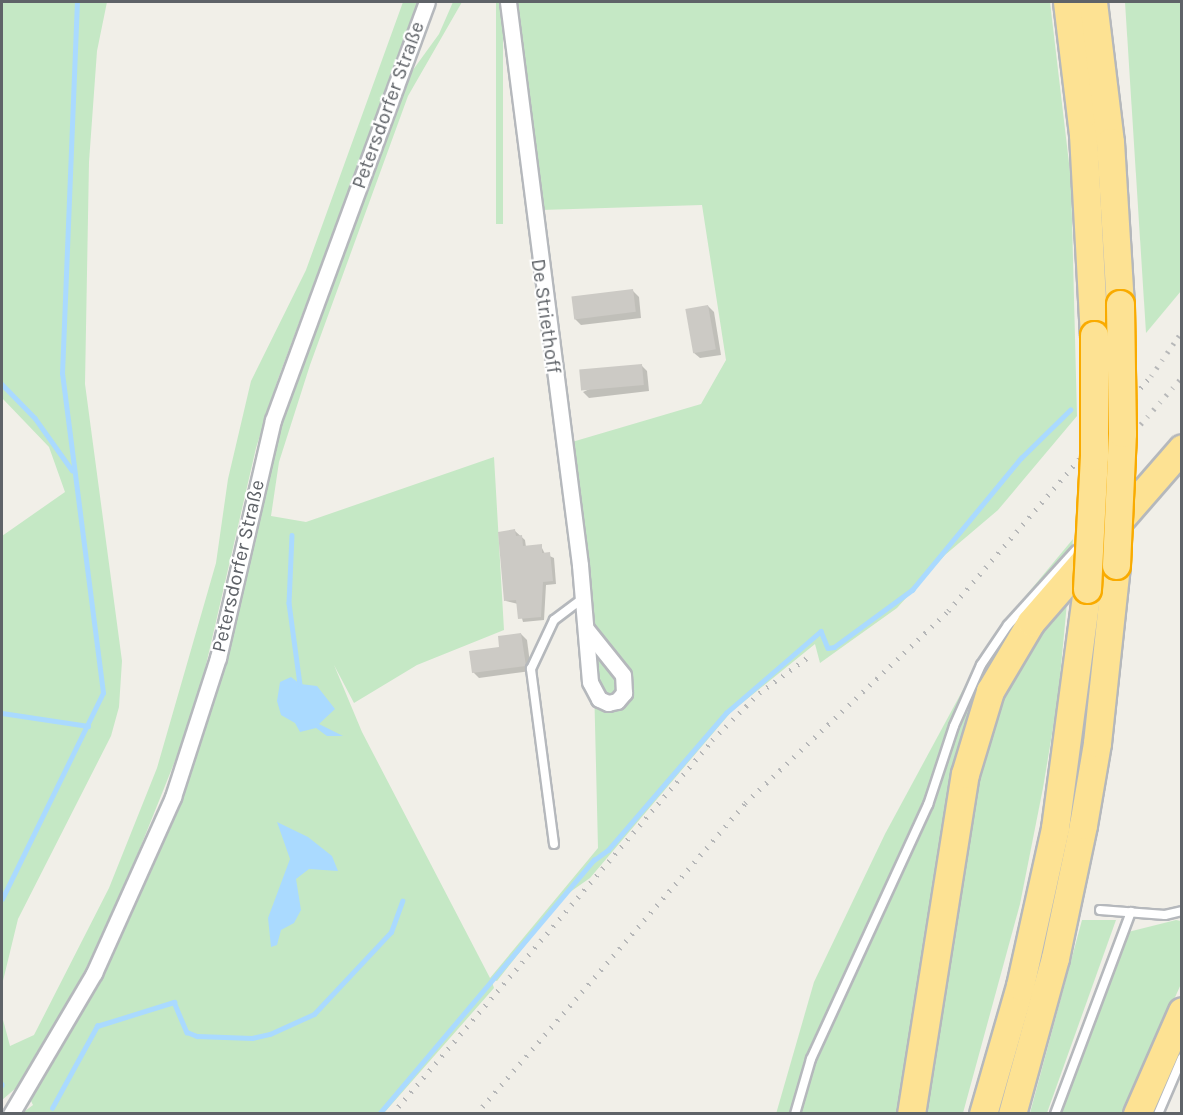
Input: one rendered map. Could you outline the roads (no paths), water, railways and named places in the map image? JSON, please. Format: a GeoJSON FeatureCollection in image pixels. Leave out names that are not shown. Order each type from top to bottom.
{"type":"FeatureCollection","features":[{"type":"Feature","properties":{"kind":"highway"},"geometry":{"type":"LineString","coordinates":[[983,1113],[1020,986],[1055,828],[1087,590],[1094,456],[1094,335],[1083,134],[1067,2]]}},
{"type":"Feature","properties":{"kind":"highway"},"geometry":{"type":"LineString","coordinates":[[1012,1113],[1055,958],[1083,825],[1096,743],[1116,565],[1122,433],[1120,304],[1110,142],[1093,2]]}},
{"type":"Feature","properties":{"kind":"highway"},"geometry":{"type":"LineString","coordinates":[[911,1113],[965,774],[990,691],[1031,622],[1182,448]]}},
{"type":"Feature","properties":{"kind":"highway"},"geometry":{"type":"LineString","coordinates":[[1137,1113],[1182,1011]]}},
{"type":"Feature","properties":{"kind":"street","name":"Petersdorfer Straße"},"geometry":{"type":"LineString","coordinates":[[11,1113],[94,973],[173,797],[218,658],[273,420],[427,2]]}},
{"type":"Feature","properties":{"kind":"street","name":"De Striethoff"},"geometry":{"type":"LineString","coordinates":[[508,2],[587,630]]}},
{"type":"Feature","properties":{"kind":"lane"},"geometry":{"type":"LineString","coordinates":[[1110,512],[1126,494]]}},
{"type":"Feature","properties":{"kind":"lane"},"geometry":{"type":"LineString","coordinates":[[795,1113],[811,1059],[928,804],[954,726],[981,665],[1008,626],[1103,520]]}},
{"type":"Feature","properties":{"kind":"lane"},"geometry":{"type":"LineString","coordinates":[[554,844],[531,669],[554,620],[583,598]]}},
{"type":"Feature","properties":{"kind":"lane"},"geometry":{"type":"LineString","coordinates":[[1100,910],[1165,915],[1182,911]]}},
{"type":"Feature","properties":{"kind":"lane"},"geometry":{"type":"LineString","coordinates":[[1055,1113],[1131,912]]}},
{"type":"Feature","properties":{"kind":"lane"},"geometry":{"type":"LineString","coordinates":[[1158,1113],[1182,1058]]}},
{"type":"Feature","properties":{"kind":"water"},"geometry":{"type":"Polygon","coordinates":[[[291,677],[300,684],[317,686],[335,709],[319,724],[343,736],[327,736],[316,728],[300,732],[295,723],[281,715],[277,701],[280,682],[291,677]]]}},
{"type":"Feature","properties":{"kind":"water"},"geometry":{"type":"Polygon","coordinates":[[[277,822],[308,837],[332,856],[338,871],[309,869],[296,879],[301,910],[294,923],[281,930],[277,945],[271,947],[268,918],[290,859],[277,822]]]}},
{"type":"Feature","properties":{"kind":"waterway"},"geometry":{"type":"LineString","coordinates":[[2,899],[103,693],[62,374],[77,2]]}},
{"type":"Feature","properties":{"kind":"waterway"},"geometry":{"type":"LineString","coordinates":[[2,384],[35,418],[72,470]]}},
{"type":"Feature","properties":{"kind":"waterway"},"geometry":{"type":"LineString","coordinates":[[379,1114],[594,860],[608,850],[726,713],[821,631],[828,648],[834,647],[912,590],[1021,458],[1070,410]]}},
{"type":"Feature","properties":{"kind":"waterway"},"geometry":{"type":"LineString","coordinates":[[292,535],[289,603],[300,684]]}},
{"type":"Feature","properties":{"kind":"waterway"},"geometry":{"type":"LineString","coordinates":[[2,713],[88,726]]}},
{"type":"Feature","properties":{"kind":"waterway"},"geometry":{"type":"LineString","coordinates":[[52,1108],[97,1026],[174,1002],[187,1032],[197,1036],[252,1038],[270,1034],[314,1014],[391,932],[402,901]]}},
{"type":"Feature","properties":{"kind":"railway"},"geometry":{"type":"LineString","coordinates":[[476,1114],[745,803],[948,611],[1151,376],[1182,331]]}},
{"type":"Feature","properties":{"kind":"railway"},"geometry":{"type":"LineString","coordinates":[[1097,474],[1182,377]]}},
{"type":"Feature","properties":{"kind":"railway"},"geometry":{"type":"LineString","coordinates":[[392,1114],[712,740],[759,693],[812,654]]}}]}
